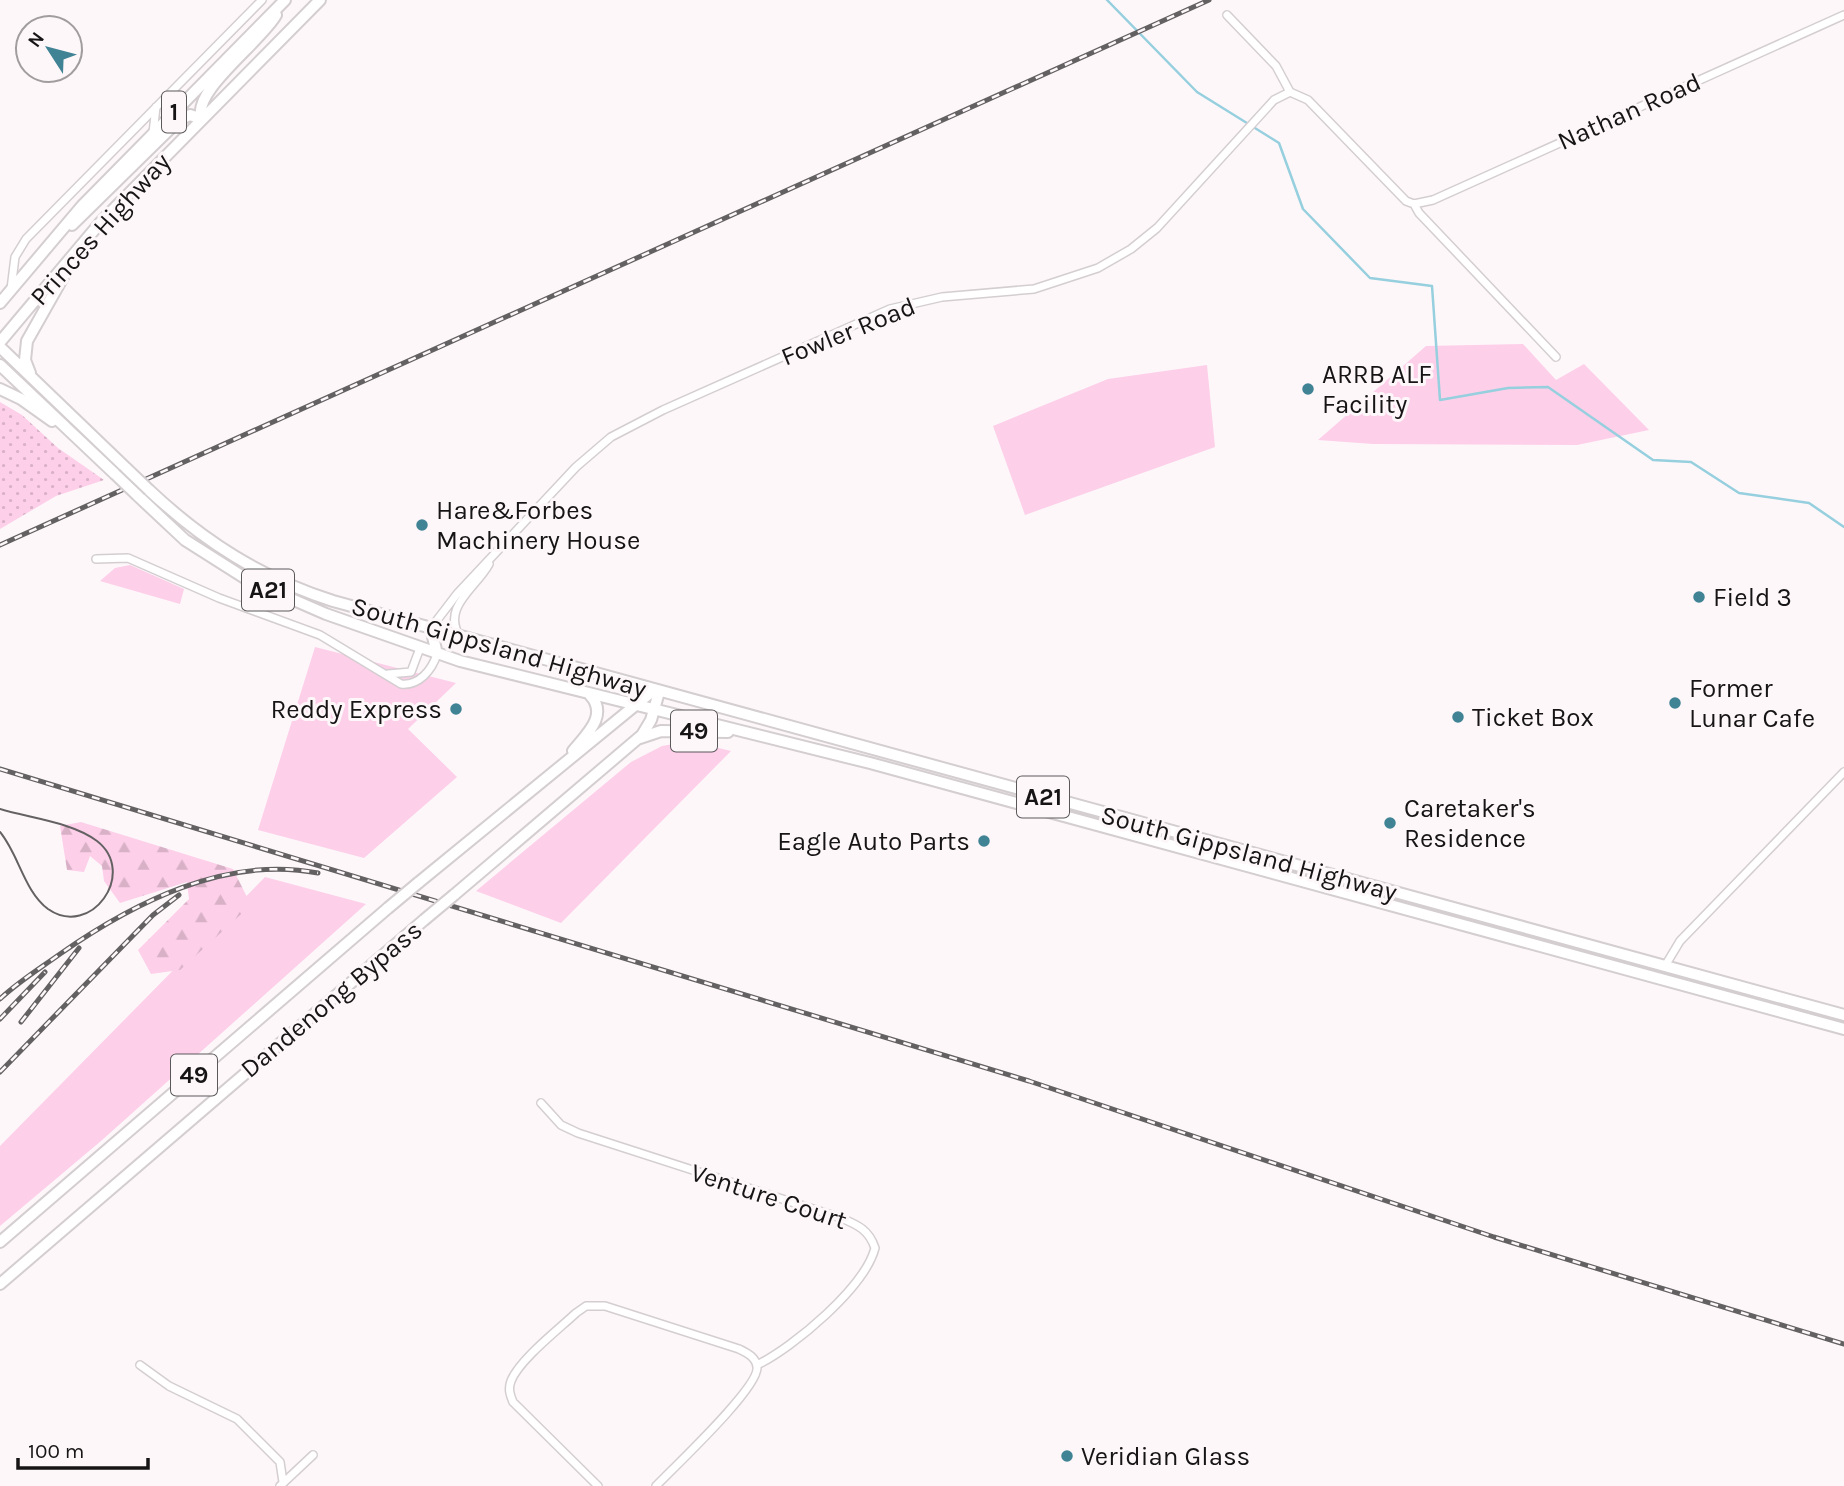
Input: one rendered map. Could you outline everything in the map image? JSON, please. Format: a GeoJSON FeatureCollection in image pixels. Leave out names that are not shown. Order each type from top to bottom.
{"type":"FeatureCollection","features":[{"type":"Feature","properties":{"kind":"highway","name":"Princes Highway"},"geometry":{"type":"LineString","coordinates":[[0,342],[78,247],[320,0]]}},
{"type":"Feature","properties":{"kind":"highway","name":"Princes Highway"},"geometry":{"type":"LineString","coordinates":[[0,303],[7,290],[46,246],[283,2]]}},
{"type":"Feature","properties":{"kind":"highway"},"geometry":{"type":"LineString","coordinates":[[202,120],[200,107],[206,94],[268,28],[283,2]]}},
{"type":"Feature","properties":{"kind":"highway"},"geometry":{"type":"LineString","coordinates":[[46,246],[85,214],[179,120],[190,115],[202,120]]}},
{"type":"Feature","properties":{"kind":"highway"},"geometry":{"type":"LineString","coordinates":[[32,378],[25,360],[27,341],[78,247]]}},
{"type":"Feature","properties":{"kind":"highway","name":"South Gippsland Highway"},"geometry":{"type":"LineString","coordinates":[[0,347],[149,490],[213,544],[277,580],[320,597],[1305,869],[1458,916],[1514,937],[1844,1029]]}},
{"type":"Feature","properties":{"kind":"highway","name":"South Gippsland Highway"},"geometry":{"type":"LineString","coordinates":[[0,365],[185,540],[239,575],[314,609],[437,654],[577,693],[755,733],[870,763],[1302,881],[1458,916],[1517,926],[1844,1015]]}},
{"type":"Feature","properties":{"kind":"highway"},"geometry":{"type":"LineString","coordinates":[[0,389],[21,398],[83,443]]}},
{"type":"Feature","properties":{"kind":"highway"},"geometry":{"type":"LineString","coordinates":[[420,648],[431,628]]}},
{"type":"Feature","properties":{"kind":"highway"},"geometry":{"type":"LineString","coordinates":[[431,628],[437,654]]}},
{"type":"Feature","properties":{"kind":"highway","name":"Dandenong Bypass"},"geometry":{"type":"LineString","coordinates":[[0,1242],[388,908],[636,705],[657,691]]}},
{"type":"Feature","properties":{"kind":"highway","name":"49"},"geometry":{"type":"LineString","coordinates":[[654,710],[657,691]]}},
{"type":"Feature","properties":{"kind":"highway","name":"49"},"geometry":{"type":"LineString","coordinates":[[553,775],[597,717],[598,707],[590,695]]}},
{"type":"Feature","properties":{"kind":"highway","name":"Dandenong Bypass"},"geometry":{"type":"LineString","coordinates":[[0,1284],[636,741],[648,728],[654,710]]}},
{"type":"Feature","properties":{"kind":"highway","name":"49"},"geometry":{"type":"LineString","coordinates":[[636,741],[650,733],[665,731],[755,733]]}},
{"type":"Feature","properties":{"kind":"highway"},"geometry":{"type":"LineString","coordinates":[[870,763],[874,750]]}},
{"type":"Feature","properties":{"kind":"highway"},"geometry":{"type":"LineString","coordinates":[[1148,839],[1152,826]]}},
{"type":"Feature","properties":{"kind":"highway"},"geometry":{"type":"LineString","coordinates":[[1302,881],[1305,869]]}},
{"type":"Feature","properties":{"kind":"highway"},"geometry":{"type":"LineString","coordinates":[[1514,937],[1517,926]]}},
{"type":"Feature","properties":{"kind":"highway"},"geometry":{"type":"LineString","coordinates":[[1661,978],[1665,966]]}},
{"type":"Feature","properties":{"kind":"highway"},"geometry":{"type":"LineString","coordinates":[[1801,1017],[1804,1005]]}},
{"type":"Feature","properties":{"kind":"street","name":"Princes Highway"},"geometry":{"type":"LineString","coordinates":[[7,290],[19,247],[262,0]]}},
{"type":"Feature","properties":{"kind":"street"},"geometry":{"type":"LineString","coordinates":[[1227,15],[1276,66],[1290,92],[1311,103],[1406,201],[1414,204],[1419,213],[1556,357]]}},
{"type":"Feature","properties":{"kind":"street","name":"Nathan Road"},"geometry":{"type":"LineString","coordinates":[[1414,204],[1433,200],[1844,15]]}},
{"type":"Feature","properties":{"kind":"street","name":"Fowler Road"},"geometry":{"type":"LineString","coordinates":[[431,628],[453,598],[584,458],[637,422],[899,306],[942,297],[1034,289],[1098,268],[1150,234],[1277,98],[1290,92]]}},
{"type":"Feature","properties":{"kind":"street"},"geometry":{"type":"LineString","coordinates":[[153,133],[156,107]]}},
{"type":"Feature","properties":{"kind":"street"},"geometry":{"type":"LineString","coordinates":[[460,637],[454,624],[455,610],[482,575],[492,556]]}},
{"type":"Feature","properties":{"kind":"street"},"geometry":{"type":"LineString","coordinates":[[96,559],[119,557],[135,561],[219,598],[328,639],[401,684],[411,684],[429,671],[437,654]]}},
{"type":"Feature","properties":{"kind":"street"},"geometry":{"type":"LineString","coordinates":[[384,673],[400,675],[411,672],[420,648]]}},
{"type":"Feature","properties":{"kind":"street"},"geometry":{"type":"LineString","coordinates":[[1665,966],[1680,941],[1844,772]]}},
{"type":"Feature","properties":{"kind":"street","name":"Venture Court"},"geometry":{"type":"LineString","coordinates":[[541,1103],[561,1125],[578,1133],[841,1218],[860,1226],[871,1236],[874,1248],[864,1273],[793,1345],[757,1365]]}},
{"type":"Feature","properties":{"kind":"street"},"geometry":{"type":"LineString","coordinates":[[598,1486],[513,1402],[509,1392],[511,1380],[520,1368],[576,1312],[586,1306],[605,1306],[739,1349],[752,1356],[757,1365],[757,1376],[742,1397],[656,1486]]}},
{"type":"Feature","properties":{"kind":"street"},"geometry":{"type":"LineString","coordinates":[[140,1365],[169,1386],[237,1419],[280,1462],[282,1484]]}},
{"type":"Feature","properties":{"kind":"street"},"geometry":{"type":"LineString","coordinates":[[282,1484],[313,1455]]}},
{"type":"Feature","properties":{"kind":"green space"},"geometry":{"type":"Polygon","coordinates":[[[1523,344],[1556,380],[1584,364],[1649,430],[1577,445],[1373,444],[1318,440],[1426,346],[1523,344]]]}},
{"type":"Feature","properties":{"kind":"green space"},"geometry":{"type":"Polygon","coordinates":[[[1207,365],[1215,447],[1025,515],[993,426],[1108,379],[1207,365]]]}},
{"type":"Feature","properties":{"kind":"green space"},"geometry":{"type":"Polygon","coordinates":[[[0,402],[22,415],[58,448],[104,480],[56,496],[0,529],[0,402]]]}},
{"type":"Feature","properties":{"kind":"green space"},"geometry":{"type":"Polygon","coordinates":[[[130,565],[184,589],[180,604],[100,581],[115,568],[130,565]]]}},
{"type":"Feature","properties":{"kind":"green space"},"geometry":{"type":"Polygon","coordinates":[[[315,647],[456,683],[408,729],[457,777],[364,858],[258,830],[315,647]]]}},
{"type":"Feature","properties":{"kind":"green space"},"geometry":{"type":"Polygon","coordinates":[[[690,741],[731,751],[561,923],[476,891],[631,762],[662,746],[690,741]]]}},
{"type":"Feature","properties":{"kind":"green space"},"geometry":{"type":"Polygon","coordinates":[[[81,822],[233,869],[251,905],[180,970],[151,974],[138,950],[189,899],[187,882],[120,903],[104,881],[102,866],[90,856],[84,872],[67,870],[60,826],[81,822]]]}},
{"type":"Feature","properties":{"kind":"green space"},"geometry":{"type":"Polygon","coordinates":[[[265,877],[366,904],[101,1141],[0,1226],[0,1146],[265,877]]]}},
{"type":"Feature","properties":{"kind":"waterway"},"geometry":{"type":"LineString","coordinates":[[1107,0],[1197,92],[1279,143],[1303,209],[1370,278],[1432,286],[1440,400],[1508,388],[1548,387],[1653,460],[1691,462],[1739,493],[1809,503],[1844,527]]}},
{"type":"Feature","properties":{"kind":"tram line"},"geometry":{"type":"LineString","coordinates":[[0,809],[63,825],[97,841],[108,854],[113,869],[111,884],[104,898],[93,909],[80,916],[64,916],[48,909],[33,893],[0,832]]}},
{"type":"Feature","properties":{"kind":"railway"},"geometry":{"type":"LineString","coordinates":[[0,545],[1209,0]]}},
{"type":"Feature","properties":{"kind":"railway"},"geometry":{"type":"LineString","coordinates":[[0,769],[1029,1081],[1494,1237],[1844,1344]]}},
{"type":"Feature","properties":{"kind":"railway"},"geometry":{"type":"LineString","coordinates":[[0,999],[88,935],[149,901],[215,877],[249,871],[283,869],[318,873]]}},
{"type":"Feature","properties":{"kind":"railway"},"geometry":{"type":"LineString","coordinates":[[0,1072],[153,915],[179,895]]}},
{"type":"Feature","properties":{"kind":"railway"},"geometry":{"type":"LineString","coordinates":[[21,1022],[79,948]]}},
{"type":"Feature","properties":{"kind":"railway"},"geometry":{"type":"LineString","coordinates":[[0,1019],[45,972]]}},
{"type":"Feature","properties":{"kind":"place","name":"ARRB ALF Facility"},"geometry":{"type":"Point","coordinates":[1308,389]}},
{"type":"Feature","properties":{"kind":"place","name":"Hare&Forbes Machinery House"},"geometry":{"type":"Point","coordinates":[422,525]}},
{"type":"Feature","properties":{"kind":"place","name":"Field 3"},"geometry":{"type":"Point","coordinates":[1699,597]}},
{"type":"Feature","properties":{"kind":"place","name":"Former Lunar Cafe"},"geometry":{"type":"Point","coordinates":[1675,703]}},
{"type":"Feature","properties":{"kind":"place","name":"Reddy Express"},"geometry":{"type":"Point","coordinates":[456,709]}},
{"type":"Feature","properties":{"kind":"place","name":"Ticket Box"},"geometry":{"type":"Point","coordinates":[1458,717]}},
{"type":"Feature","properties":{"kind":"place","name":"Caretaker's Residence"},"geometry":{"type":"Point","coordinates":[1390,823]}},
{"type":"Feature","properties":{"kind":"place","name":"Eagle Auto Parts"},"geometry":{"type":"Point","coordinates":[984,841]}},
{"type":"Feature","properties":{"kind":"place","name":"Veridian Glass"},"geometry":{"type":"Point","coordinates":[1067,1456]}}]}
